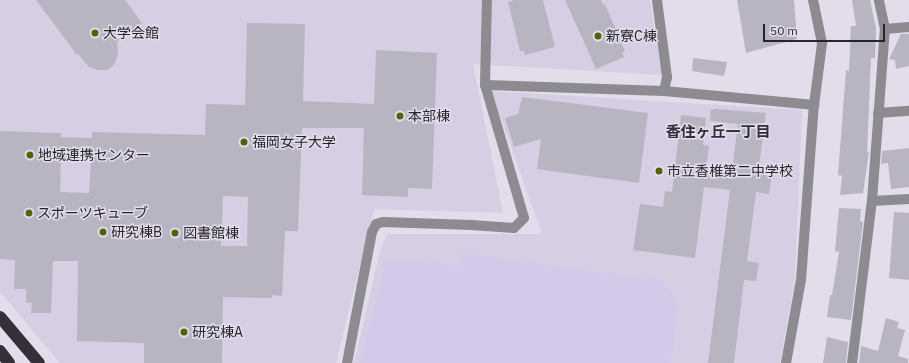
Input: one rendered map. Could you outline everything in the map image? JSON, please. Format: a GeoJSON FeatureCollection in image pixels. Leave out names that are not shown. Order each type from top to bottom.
{"type":"FeatureCollection","features":[{"type":"Feature","properties":{"kind":"highway"},"geometry":{"type":"LineString","coordinates":[[3,321],[39,363]]}},
{"type":"Feature","properties":{"kind":"highway"},"geometry":{"type":"LineString","coordinates":[[0,352],[8,363]]}},
{"type":"Feature","properties":{"kind":"highway"},"geometry":{"type":"LineString","coordinates":[[0,356],[8,363]]}},
{"type":"Feature","properties":{"kind":"street"},"geometry":{"type":"LineString","coordinates":[[347,363],[372,232],[376,224],[383,222],[514,228],[524,218],[485,85],[487,0]]}},
{"type":"Feature","properties":{"kind":"street"},"geometry":{"type":"LineString","coordinates":[[657,0],[667,77],[664,91]]}},
{"type":"Feature","properties":{"kind":"street"},"geometry":{"type":"LineString","coordinates":[[786,363],[801,280],[814,105],[822,43],[813,0]]}},
{"type":"Feature","properties":{"kind":"street"},"geometry":{"type":"LineString","coordinates":[[852,363],[872,201],[885,29],[878,0]]}},
{"type":"Feature","properties":{"kind":"street"},"geometry":{"type":"LineString","coordinates":[[885,29],[909,27]]}},
{"type":"Feature","properties":{"kind":"street"},"geometry":{"type":"LineString","coordinates":[[485,85],[664,91],[814,105]]}},
{"type":"Feature","properties":{"kind":"street"},"geometry":{"type":"LineString","coordinates":[[878,113],[909,111]]}},
{"type":"Feature","properties":{"kind":"street"},"geometry":{"type":"LineString","coordinates":[[872,201],[909,199]]}},
{"type":"Feature","properties":{"kind":"shaded area","name":"福岡女子大学"},"geometry":{"type":"Polygon","coordinates":[[[0,0],[650,0],[662,75],[473,64],[503,213],[374,209],[336,363],[60,363],[0,292],[0,0]]]}},
{"type":"Feature","properties":{"kind":"shaded area","name":"市立香椎第二中学校"},"geometry":{"type":"Polygon","coordinates":[[[491,91],[802,110],[795,278],[780,363],[354,363],[380,251],[387,234],[540,234],[541,231],[491,91]]]}},
{"type":"Feature","properties":{"kind":"shaded area"},"geometry":{"type":"Polygon","coordinates":[[[461,253],[661,280],[679,303],[671,363],[360,363],[385,258],[459,265],[461,253]]]}},
{"type":"Feature","properties":{"kind":"building","name":"大学会館"},"geometry":{"type":"Polygon","coordinates":[[[36,0],[125,0],[142,23],[117,42],[118,55],[114,65],[107,70],[97,70],[89,67],[78,54],[77,55],[36,0]]]}},
{"type":"Feature","properties":{"kind":"building"},"geometry":{"type":"Polygon","coordinates":[[[515,0],[543,0],[555,47],[525,55],[524,51],[520,51],[508,2],[515,0]]]}},
{"type":"Feature","properties":{"kind":"building","name":"新寮C棟"},"geometry":{"type":"Polygon","coordinates":[[[565,0],[601,0],[603,5],[605,4],[625,51],[622,53],[624,57],[596,69],[565,0]]]}},
{"type":"Feature","properties":{"kind":"building"},"geometry":{"type":"Polygon","coordinates":[[[737,0],[794,0],[797,39],[746,53],[737,0]]]}},
{"type":"Feature","properties":{"kind":"building"},"geometry":{"type":"Polygon","coordinates":[[[852,0],[870,0],[876,28],[875,58],[871,58],[867,153],[869,152],[863,193],[840,195],[842,176],[838,175],[846,70],[849,71],[851,26],[856,26],[852,0]]]}},
{"type":"Feature","properties":{"kind":"building"},"geometry":{"type":"Polygon","coordinates":[[[247,23],[305,24],[303,101],[374,104],[376,50],[437,53],[432,189],[408,188],[408,197],[362,195],[364,128],[302,128],[298,231],[285,231],[282,296],[272,295],[272,298],[223,297],[222,363],[144,363],[144,343],[77,341],[78,261],[53,261],[51,313],[31,313],[32,303],[26,303],[26,289],[14,289],[15,260],[0,259],[0,131],[61,133],[61,137],[92,138],[92,132],[205,135],[206,104],[245,105],[247,23]],[[61,158],[60,192],[89,193],[91,158],[61,158]],[[223,196],[221,246],[247,246],[248,197],[223,196]]]}},
{"type":"Feature","properties":{"kind":"building"},"geometry":{"type":"Polygon","coordinates":[[[901,34],[909,34],[909,66],[896,69],[895,60],[889,59],[901,34]]]}},
{"type":"Feature","properties":{"kind":"building"},"geometry":{"type":"Polygon","coordinates":[[[693,58],[727,62],[724,76],[692,71],[693,58]]]}},
{"type":"Feature","properties":{"kind":"building"},"geometry":{"type":"Polygon","coordinates":[[[522,97],[648,113],[639,183],[537,169],[541,139],[514,147],[505,118],[518,114],[522,97]]]}},
{"type":"Feature","properties":{"kind":"building"},"geometry":{"type":"Polygon","coordinates":[[[715,109],[766,113],[758,174],[772,175],[769,194],[756,192],[747,261],[759,263],[756,281],[744,280],[734,363],[708,363],[730,190],[704,187],[695,258],[633,250],[640,204],[663,207],[665,191],[672,192],[681,115],[706,118],[703,145],[709,146],[706,169],[732,172],[738,124],[710,121],[711,110],[715,109]]]}},
{"type":"Feature","properties":{"kind":"building"},"geometry":{"type":"Polygon","coordinates":[[[909,148],[909,187],[891,189],[888,163],[881,164],[882,151],[909,148]]]}},
{"type":"Feature","properties":{"kind":"building"},"geometry":{"type":"Polygon","coordinates":[[[839,208],[861,209],[860,221],[863,222],[851,320],[827,317],[839,252],[835,251],[839,208]]]}},
{"type":"Feature","properties":{"kind":"building"},"geometry":{"type":"Polygon","coordinates":[[[894,212],[909,213],[909,280],[889,278],[894,212]]]}},
{"type":"Feature","properties":{"kind":"building"},"geometry":{"type":"Polygon","coordinates":[[[886,318],[899,322],[897,328],[905,330],[898,356],[908,359],[908,363],[859,363],[861,346],[878,351],[886,318]]]}},
{"type":"Feature","properties":{"kind":"building"},"geometry":{"type":"Polygon","coordinates":[[[827,337],[848,342],[846,363],[823,363],[827,337]]]}},
{"type":"Feature","properties":{"kind":"place","name":"大学会館"},"geometry":{"type":"Point","coordinates":[95,33]}},
{"type":"Feature","properties":{"kind":"place","name":"新寮C棟"},"geometry":{"type":"Point","coordinates":[598,36]}},
{"type":"Feature","properties":{"kind":"place","name":"本部棟"},"geometry":{"type":"Point","coordinates":[400,116]}},
{"type":"Feature","properties":{"kind":"place","name":"福岡女子大学"},"geometry":{"type":"Point","coordinates":[244,142]}},
{"type":"Feature","properties":{"kind":"place","name":"地域連携センター"},"geometry":{"type":"Point","coordinates":[30,155]}},
{"type":"Feature","properties":{"kind":"place","name":"市立香椎第二中学校"},"geometry":{"type":"Point","coordinates":[659,171]}},
{"type":"Feature","properties":{"kind":"place","name":"スポーツキューブ"},"geometry":{"type":"Point","coordinates":[29,213]}},
{"type":"Feature","properties":{"kind":"place","name":"研究棟B"},"geometry":{"type":"Point","coordinates":[103,232]}},
{"type":"Feature","properties":{"kind":"place","name":"図書館棟"},"geometry":{"type":"Point","coordinates":[175,233]}},
{"type":"Feature","properties":{"kind":"place","name":"研究棟A"},"geometry":{"type":"Point","coordinates":[184,332]}},
{"type":"Feature","properties":{"kind":"district","name":"香住ヶ丘一丁目"},"geometry":{"type":"Point","coordinates":[718,132]}}]}
